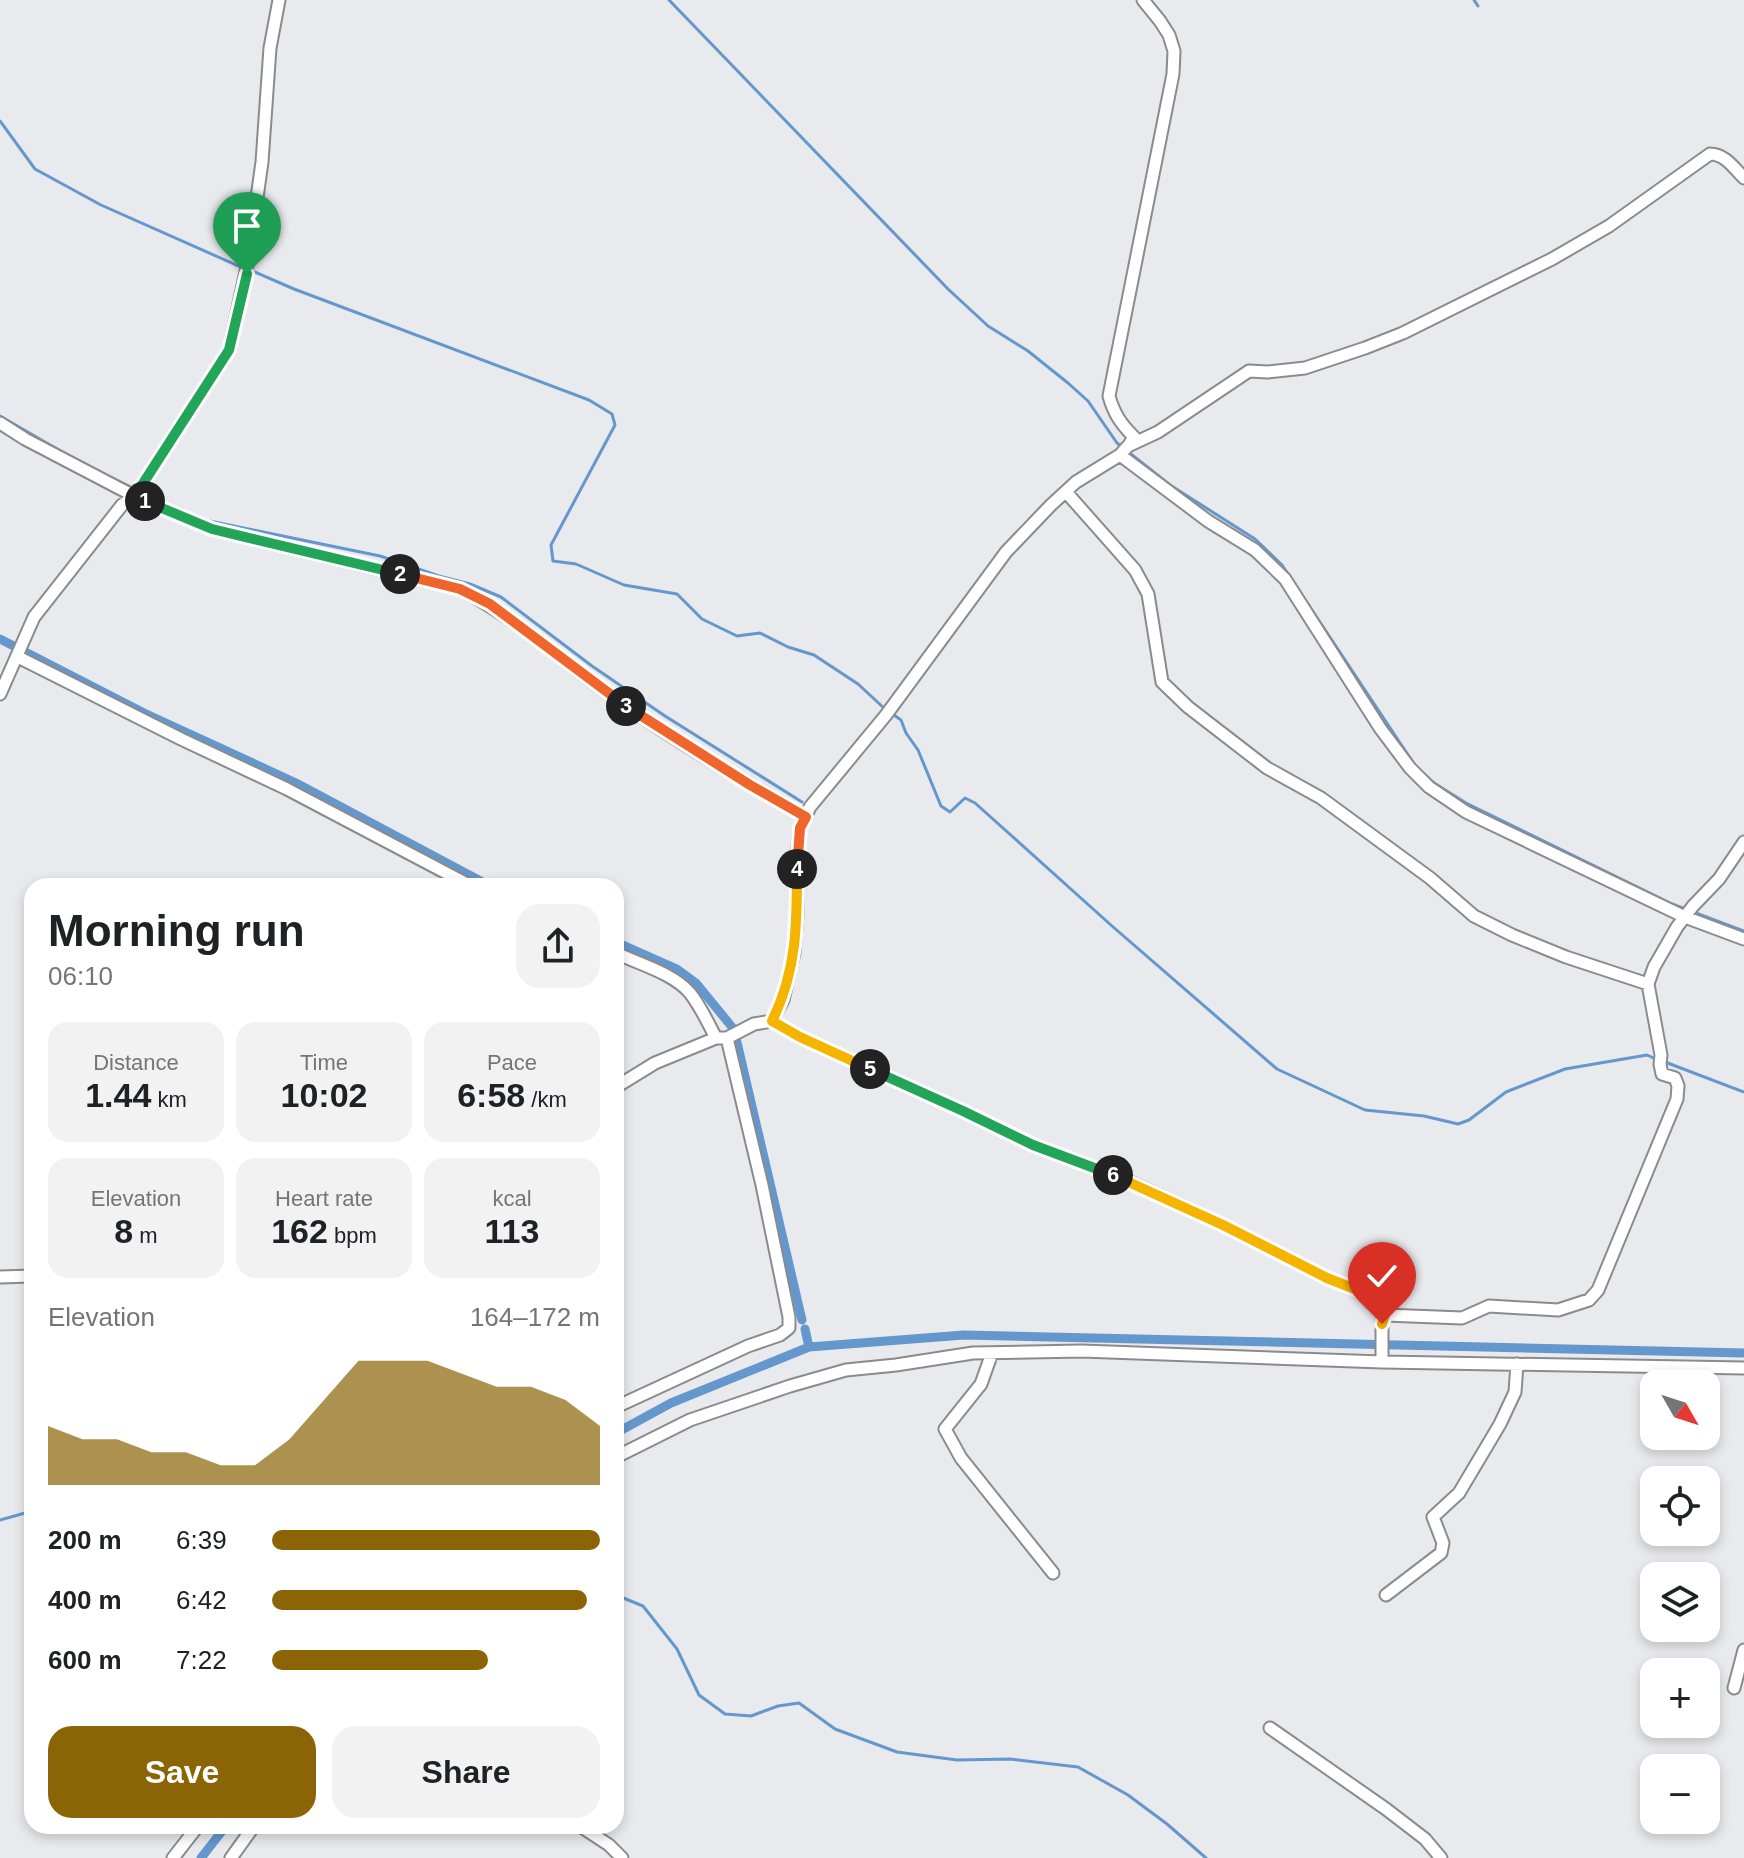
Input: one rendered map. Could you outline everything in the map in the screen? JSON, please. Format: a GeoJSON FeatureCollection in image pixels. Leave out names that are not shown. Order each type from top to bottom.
{"type":"FeatureCollection","features":[{"type":"Feature","properties":{"kind":"street"},"geometry":{"type":"LineString","coordinates":[[0,694],[34,617],[122,505],[137,491],[229,350],[248,268],[262,162],[270,48],[279,0]]}},
{"type":"Feature","properties":{"kind":"street"},"geometry":{"type":"LineString","coordinates":[[1124,450],[1134,437],[1113,412],[1109,396],[1173,74],[1174,51],[1165,28],[1143,0]]}},
{"type":"Feature","properties":{"kind":"street"},"geometry":{"type":"LineString","coordinates":[[772,1021],[783,1000],[794,953],[800,828],[810,807],[889,712],[1006,552],[1076,482],[1249,371],[1305,368],[1365,348],[1403,333],[1552,259],[1609,226],[1710,154],[1724,157],[1744,178]]}},
{"type":"Feature","properties":{"kind":"street"},"geometry":{"type":"LineString","coordinates":[[0,423],[25,439],[212,529],[460,589],[490,604],[619,701],[806,817]]}},
{"type":"Feature","properties":{"kind":"street"},"geometry":{"type":"LineString","coordinates":[[1124,450],[1208,521],[1255,550],[1285,579],[1380,728],[1410,768],[1429,787],[1466,812],[1744,939]]}},
{"type":"Feature","properties":{"kind":"street"},"geometry":{"type":"LineString","coordinates":[[1066,492],[1135,570],[1148,594],[1162,682],[1188,707],[1267,768],[1334,807],[1430,878],[1474,916],[1566,957],[1648,984]]}},
{"type":"Feature","properties":{"kind":"street"},"geometry":{"type":"LineString","coordinates":[[20,652],[181,739],[287,789],[456,878]]}},
{"type":"Feature","properties":{"kind":"street"},"geometry":{"type":"LineString","coordinates":[[1384,1320],[1462,1318],[1489,1306],[1558,1310],[1589,1300],[1598,1290],[1677,1099],[1675,1078],[1662,1074],[1648,984],[1667,942],[1688,912],[1719,879],[1744,842]]}},
{"type":"Feature","properties":{"kind":"street"},"geometry":{"type":"LineString","coordinates":[[624,957],[669,977],[688,991],[722,1038],[762,1185],[789,1317],[789,1328],[780,1335],[748,1346],[624,1402]]}},
{"type":"Feature","properties":{"kind":"street"},"geometry":{"type":"LineString","coordinates":[[624,1082],[655,1063],[754,1024],[772,1021],[800,1037],[1033,1145],[1126,1180],[1327,1278],[1370,1295],[1384,1320],[1382,1362]]}},
{"type":"Feature","properties":{"kind":"street"},"geometry":{"type":"LineString","coordinates":[[0,1277],[24,1276]]}},
{"type":"Feature","properties":{"kind":"street"},"geometry":{"type":"LineString","coordinates":[[624,1453],[690,1420],[790,1386],[846,1370],[973,1353],[1082,1351],[1382,1362],[1744,1368]]}},
{"type":"Feature","properties":{"kind":"street"},"geometry":{"type":"LineString","coordinates":[[992,1353],[981,1384],[945,1429],[961,1458],[1053,1573]]}},
{"type":"Feature","properties":{"kind":"street"},"geometry":{"type":"LineString","coordinates":[[1386,1595],[1441,1553],[1443,1543],[1433,1517],[1459,1493],[1500,1424],[1515,1392],[1517,1364]]}},
{"type":"Feature","properties":{"kind":"street"},"geometry":{"type":"LineString","coordinates":[[1734,1688],[1744,1650]]}},
{"type":"Feature","properties":{"kind":"street"},"geometry":{"type":"LineString","coordinates":[[1270,1728],[1386,1809],[1425,1839],[1441,1858]]}},
{"type":"Feature","properties":{"kind":"street"},"geometry":{"type":"LineString","coordinates":[[173,1858],[192,1834]]}},
{"type":"Feature","properties":{"kind":"street"},"geometry":{"type":"LineString","coordinates":[[231,1858],[248,1834]]}},
{"type":"Feature","properties":{"kind":"street"},"geometry":{"type":"LineString","coordinates":[[592,1834],[622,1858]]}},
{"type":"Feature","properties":{"kind":"waterway"},"geometry":{"type":"LineString","coordinates":[[669,0],[948,289],[988,326],[1028,351],[1088,401],[1117,443],[1170,485],[1255,539],[1282,565],[1416,767]]}},
{"type":"Feature","properties":{"kind":"waterway"},"geometry":{"type":"LineString","coordinates":[[1474,0],[1478,6]]}},
{"type":"Feature","properties":{"kind":"waterway"},"geometry":{"type":"LineString","coordinates":[[0,121],[35,169],[101,205],[243,268]]}},
{"type":"Feature","properties":{"kind":"waterway"},"geometry":{"type":"LineString","coordinates":[[250,270],[589,400],[612,414],[615,425],[551,545],[553,561],[576,564],[624,585],[677,594],[702,619],[737,636],[760,633],[788,647],[814,655],[858,684],[885,709]]}},
{"type":"Feature","properties":{"kind":"waterway"},"geometry":{"type":"LineString","coordinates":[[0,416],[64,453]]}},
{"type":"Feature","properties":{"kind":"waterway"},"geometry":{"type":"LineString","coordinates":[[106,475],[135,489]]}},
{"type":"Feature","properties":{"kind":"waterway"},"geometry":{"type":"LineString","coordinates":[[142,492],[175,508]]}},
{"type":"Feature","properties":{"kind":"waterway"},"geometry":{"type":"LineString","coordinates":[[200,519],[380,556],[501,597],[592,666],[665,716],[802,802]]}},
{"type":"Feature","properties":{"kind":"waterway"},"geometry":{"type":"LineString","coordinates":[[0,639],[144,713],[296,783],[475,878]]}},
{"type":"Feature","properties":{"kind":"waterway"},"geometry":{"type":"LineString","coordinates":[[891,713],[901,720],[918,750],[941,806],[950,812],[965,798],[975,803],[1277,1069],[1365,1110],[1424,1116],[1458,1124],[1469,1120],[1506,1092],[1565,1069],[1647,1055],[1658,1060]]}},
{"type":"Feature","properties":{"kind":"waterway"},"geometry":{"type":"LineString","coordinates":[[1422,772],[1466,803],[1672,904],[1744,931]]}},
{"type":"Feature","properties":{"kind":"waterway"},"geometry":{"type":"LineString","coordinates":[[624,946],[677,969],[696,983],[732,1027]]}},
{"type":"Feature","properties":{"kind":"waterway"},"geometry":{"type":"LineString","coordinates":[[736,1038],[802,1320]]}},
{"type":"Feature","properties":{"kind":"waterway"},"geometry":{"type":"LineString","coordinates":[[1665,1062],[1744,1092]]}},
{"type":"Feature","properties":{"kind":"waterway"},"geometry":{"type":"LineString","coordinates":[[805,1329],[809,1347]]}},
{"type":"Feature","properties":{"kind":"waterway"},"geometry":{"type":"LineString","coordinates":[[624,1429],[671,1403],[809,1347],[964,1335],[1744,1353]]}},
{"type":"Feature","properties":{"kind":"waterway"},"geometry":{"type":"LineString","coordinates":[[0,1520],[24,1513]]}},
{"type":"Feature","properties":{"kind":"waterway"},"geometry":{"type":"LineString","coordinates":[[624,1598],[643,1606],[677,1649],[699,1695],[725,1714],[751,1716],[778,1706],[799,1703],[835,1729],[897,1752],[957,1760],[1010,1759],[1078,1767],[1128,1795],[1206,1858]]}},
{"type":"Feature","properties":{"kind":"waterway"},"geometry":{"type":"LineString","coordinates":[[201,1858],[220,1834]]}},
{"type":"Feature","properties":{"kind":"route"},"geometry":{"type":"LineString","coordinates":[[247,274],[229,350],[134,496],[212,529],[460,589],[490,604],[619,701],[806,817],[800,828],[797,856],[794,953],[783,1000],[772,1021],[800,1037],[1033,1145],[1126,1180],[1327,1278],[1370,1295],[1385,1315],[1382,1324]]}}]}
